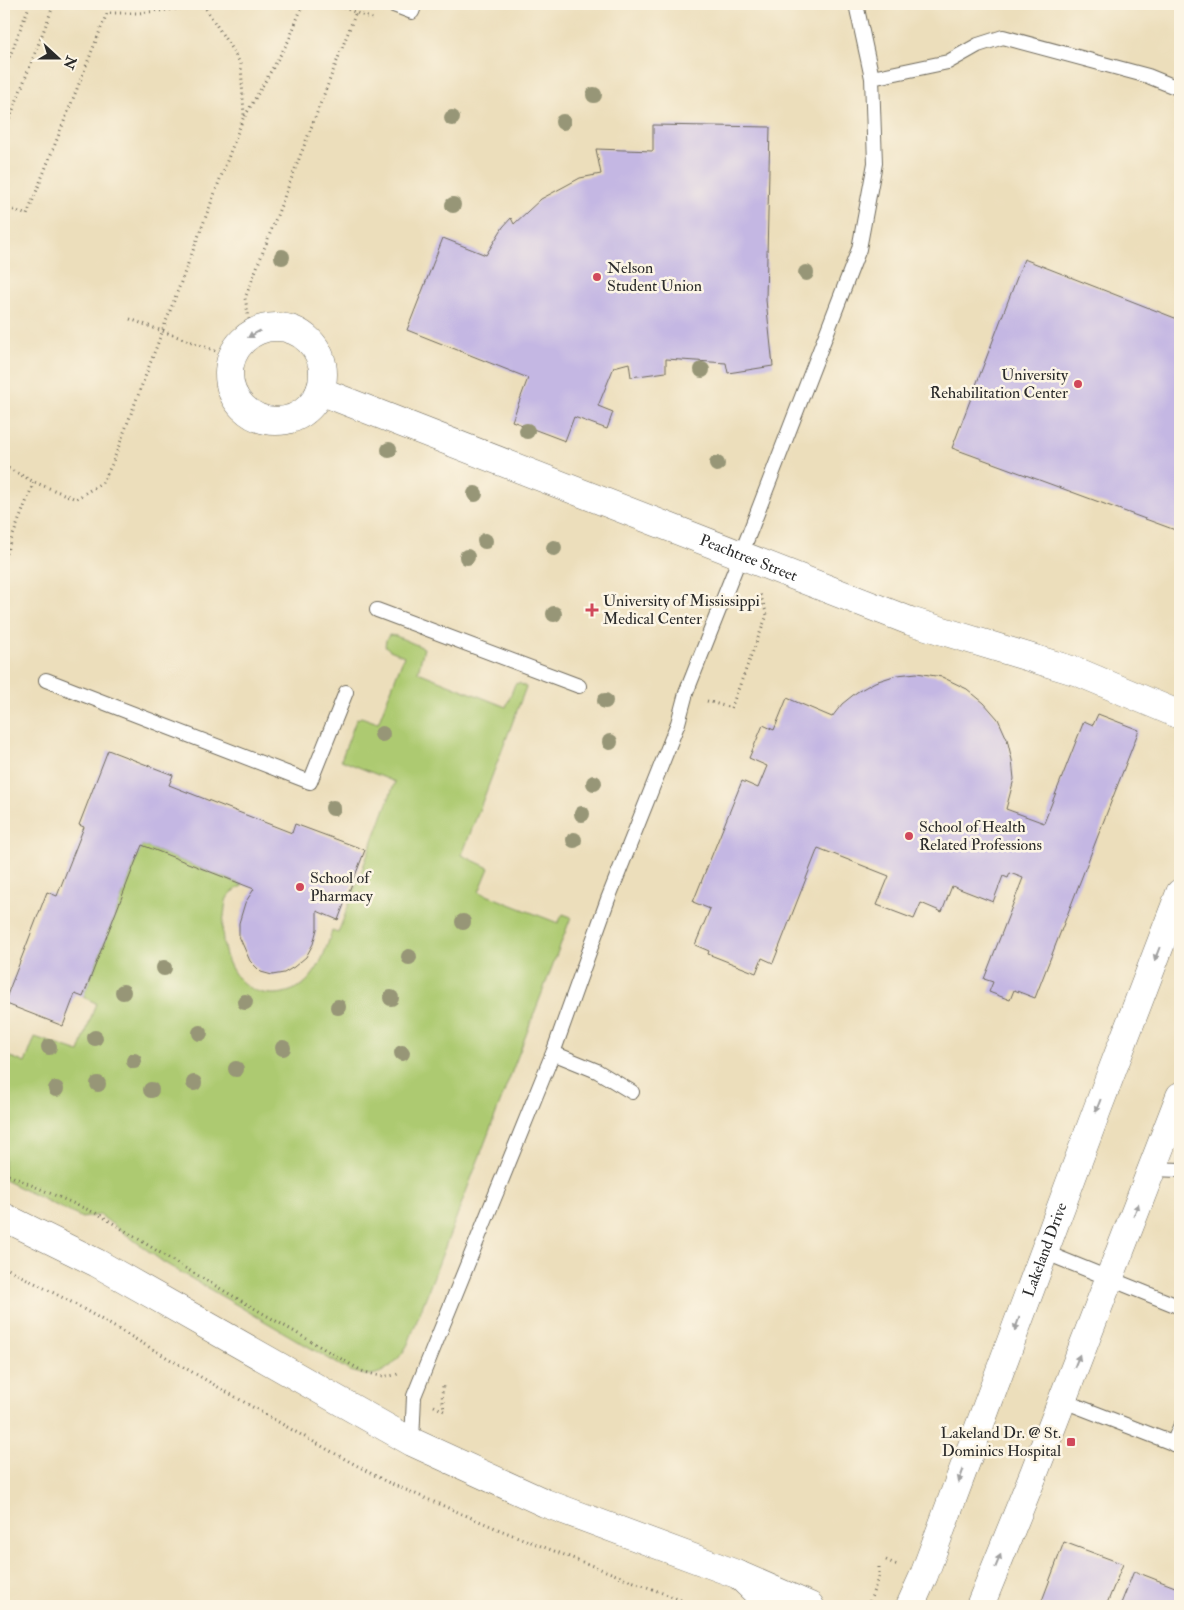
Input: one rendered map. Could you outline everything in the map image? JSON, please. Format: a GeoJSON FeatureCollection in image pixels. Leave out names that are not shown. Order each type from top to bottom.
{"type":"FeatureCollection","features":[{"type":"Feature","properties":{"kind":"street"},"geometry":{"type":"LineString","coordinates":[[267,328],[283,328],[299,333],[311,343],[320,356],[323,372],[320,391],[304,412],[291,419],[276,422],[261,419],[248,412],[238,402],[231,388],[229,373],[232,357],[240,343],[252,334],[267,328]]}},
{"type":"Feature","properties":{"kind":"street","name":"Peachtree Street"},"geometry":{"type":"LineString","coordinates":[[320,391],[910,622],[1078,672],[1180,715]]}},
{"type":"Feature","properties":{"kind":"street","name":"Lakeland Drive"},"geometry":{"type":"LineString","coordinates":[[910,1606],[924,1575],[1180,893]]}},
{"type":"Feature","properties":{"kind":"street"},"geometry":{"type":"LineString","coordinates":[[980,1606],[1152,1169],[1179,1107]]}},
{"type":"Feature","properties":{"kind":"street"},"geometry":{"type":"LineString","coordinates":[[4,1217],[97,1263],[412,1442],[545,1503],[739,1575],[810,1606]]}},
{"type":"Feature","properties":{"kind":"street"},"geometry":{"type":"LineString","coordinates":[[739,1575],[771,1606]]}},
{"type":"Feature","properties":{"kind":"lane"},"geometry":{"type":"LineString","coordinates":[[391,4],[412,12],[415,4]]}},
{"type":"Feature","properties":{"kind":"lane"},"geometry":{"type":"LineString","coordinates":[[412,1442],[414,1396],[554,1053],[608,899],[678,723],[686,693],[859,249],[875,163],[872,78],[856,4]]}},
{"type":"Feature","properties":{"kind":"lane"},"geometry":{"type":"LineString","coordinates":[[872,78],[948,62],[978,46],[1004,37],[1148,76],[1180,89]]}},
{"type":"Feature","properties":{"kind":"lane"},"geometry":{"type":"LineString","coordinates":[[377,610],[579,686]]}},
{"type":"Feature","properties":{"kind":"lane"},"geometry":{"type":"LineString","coordinates":[[46,680],[310,782],[346,692]]}},
{"type":"Feature","properties":{"kind":"lane"},"geometry":{"type":"LineString","coordinates":[[554,1053],[597,1071],[632,1092]]}},
{"type":"Feature","properties":{"kind":"lane"},"geometry":{"type":"LineString","coordinates":[[1152,1169],[1180,1170]]}},
{"type":"Feature","properties":{"kind":"lane"},"geometry":{"type":"LineString","coordinates":[[1044,1252],[1180,1307]]}},
{"type":"Feature","properties":{"kind":"lane"},"geometry":{"type":"LineString","coordinates":[[1061,1400],[1177,1445],[1180,1427]]}},
{"type":"Feature","properties":{"kind":"path"},"geometry":{"type":"LineString","coordinates":[[4,71],[30,4]]}},
{"type":"Feature","properties":{"kind":"path"},"geometry":{"type":"LineString","coordinates":[[4,133],[54,4]]}},
{"type":"Feature","properties":{"kind":"path"},"geometry":{"type":"LineString","coordinates":[[4,466],[34,482],[76,499],[103,482],[112,464],[244,116],[289,40],[303,4]]}},
{"type":"Feature","properties":{"kind":"path"},"geometry":{"type":"LineString","coordinates":[[334,4],[380,22]]}},
{"type":"Feature","properties":{"kind":"path"},"geometry":{"type":"LineString","coordinates":[[4,206],[27,215],[107,13],[138,13],[204,5],[240,64],[244,116]]}},
{"type":"Feature","properties":{"kind":"path"},"geometry":{"type":"LineString","coordinates":[[252,334],[245,298],[356,12]]}},
{"type":"Feature","properties":{"kind":"path"},"geometry":{"type":"LineString","coordinates":[[130,319],[232,357]]}},
{"type":"Feature","properties":{"kind":"path"},"geometry":{"type":"LineString","coordinates":[[4,558],[5,549],[34,482]]}},
{"type":"Feature","properties":{"kind":"path"},"geometry":{"type":"LineString","coordinates":[[4,1172],[100,1215],[178,1264],[362,1371],[382,1377],[402,1372]]}},
{"type":"Feature","properties":{"kind":"path"},"geometry":{"type":"LineString","coordinates":[[4,1267],[73,1303],[294,1431],[385,1481],[500,1530],[696,1606]]}},
{"type":"Feature","properties":{"kind":"path"},"geometry":{"type":"LineString","coordinates":[[868,1606],[879,1576],[879,1566]]}},
{"type":"Feature","properties":{"kind":"green space"},"geometry":{"type":"Polygon","coordinates":[[[389,635],[424,648],[418,672],[506,707],[515,684],[519,683],[526,687],[462,855],[489,868],[479,892],[558,923],[563,914],[571,917],[408,1344],[391,1366],[379,1373],[365,1375],[350,1371],[163,1262],[100,1215],[82,1218],[4,1180],[4,1054],[25,1063],[35,1037],[79,1052],[96,1003],[83,997],[142,845],[243,885],[231,893],[227,899],[222,929],[226,956],[231,968],[248,987],[260,992],[283,993],[299,987],[311,977],[322,958],[332,931],[338,933],[395,782],[341,760],[356,720],[361,717],[378,723],[404,656],[385,646],[389,635]]]}},
{"type":"Feature","properties":{"kind":"building","name":"Nelson Student Union"},"geometry":{"type":"Polygon","coordinates":[[[653,125],[770,127],[766,300],[773,366],[728,373],[726,363],[666,359],[666,372],[631,377],[629,363],[614,367],[598,406],[613,412],[607,429],[574,417],[565,441],[512,421],[528,378],[407,330],[443,238],[486,255],[503,227],[511,218],[514,224],[541,199],[580,178],[601,174],[596,149],[653,151],[653,125]]]}},
{"type":"Feature","properties":{"kind":"building","name":"University Rehabilitation Center"},"geometry":{"type":"Polygon","coordinates":[[[1024,259],[1180,320],[1180,526],[1178,531],[952,448],[1024,259]]]}},
{"type":"Feature","properties":{"kind":"building","name":"School of Health Related Professions"},"geometry":{"type":"Polygon","coordinates":[[[917,673],[942,677],[967,689],[984,703],[998,719],[1007,739],[1014,779],[1006,809],[1044,823],[1084,721],[1093,725],[1098,714],[1139,730],[1035,998],[1014,990],[1010,1000],[989,992],[993,982],[984,979],[1023,878],[1010,873],[1008,878],[1003,876],[993,902],[952,886],[942,912],[921,903],[914,919],[877,905],[889,876],[818,848],[773,963],[762,958],[756,973],[708,954],[709,951],[695,945],[710,909],[693,902],[742,781],[758,788],[767,766],[749,758],[763,725],[774,730],[787,698],[832,717],[842,704],[857,692],[875,682],[897,675],[917,673]]]}},
{"type":"Feature","properties":{"kind":"building","name":"School of Pharmacy"},"geometry":{"type":"Polygon","coordinates":[[[108,750],[173,775],[169,785],[292,833],[295,824],[365,850],[338,920],[317,911],[317,929],[313,944],[306,957],[284,973],[272,975],[261,972],[250,961],[239,936],[239,923],[245,903],[254,889],[142,845],[83,997],[75,994],[63,1026],[4,1003],[47,892],[57,896],[84,827],[79,825],[108,750]]]}},
{"type":"Feature","properties":{"kind":"building"},"geometry":{"type":"Polygon","coordinates":[[[1064,1542],[1123,1564],[1106,1606],[1040,1606],[1064,1542]]]}},
{"type":"Feature","properties":{"kind":"building"},"geometry":{"type":"Polygon","coordinates":[[[1134,1571],[1180,1589],[1180,1606],[1120,1606],[1134,1571]]]}},
{"type":"Feature","properties":{"kind":"place","name":"Nelson Student Union"},"geometry":{"type":"Point","coordinates":[597,277]}},
{"type":"Feature","properties":{"kind":"place","name":"University Rehabilitation Center"},"geometry":{"type":"Point","coordinates":[1078,384]}},
{"type":"Feature","properties":{"kind":"place","name":"University of Mississippi Medical Center"},"geometry":{"type":"Point","coordinates":[592,610]}},
{"type":"Feature","properties":{"kind":"place","name":"School of Health Related Professions"},"geometry":{"type":"Point","coordinates":[909,836]}},
{"type":"Feature","properties":{"kind":"place","name":"School of Pharmacy"},"geometry":{"type":"Point","coordinates":[300,887]}},
{"type":"Feature","properties":{"kind":"place","name":"Lakeland Dr. @ St. Dominics Hospital"},"geometry":{"type":"Point","coordinates":[1071,1442]}}]}
